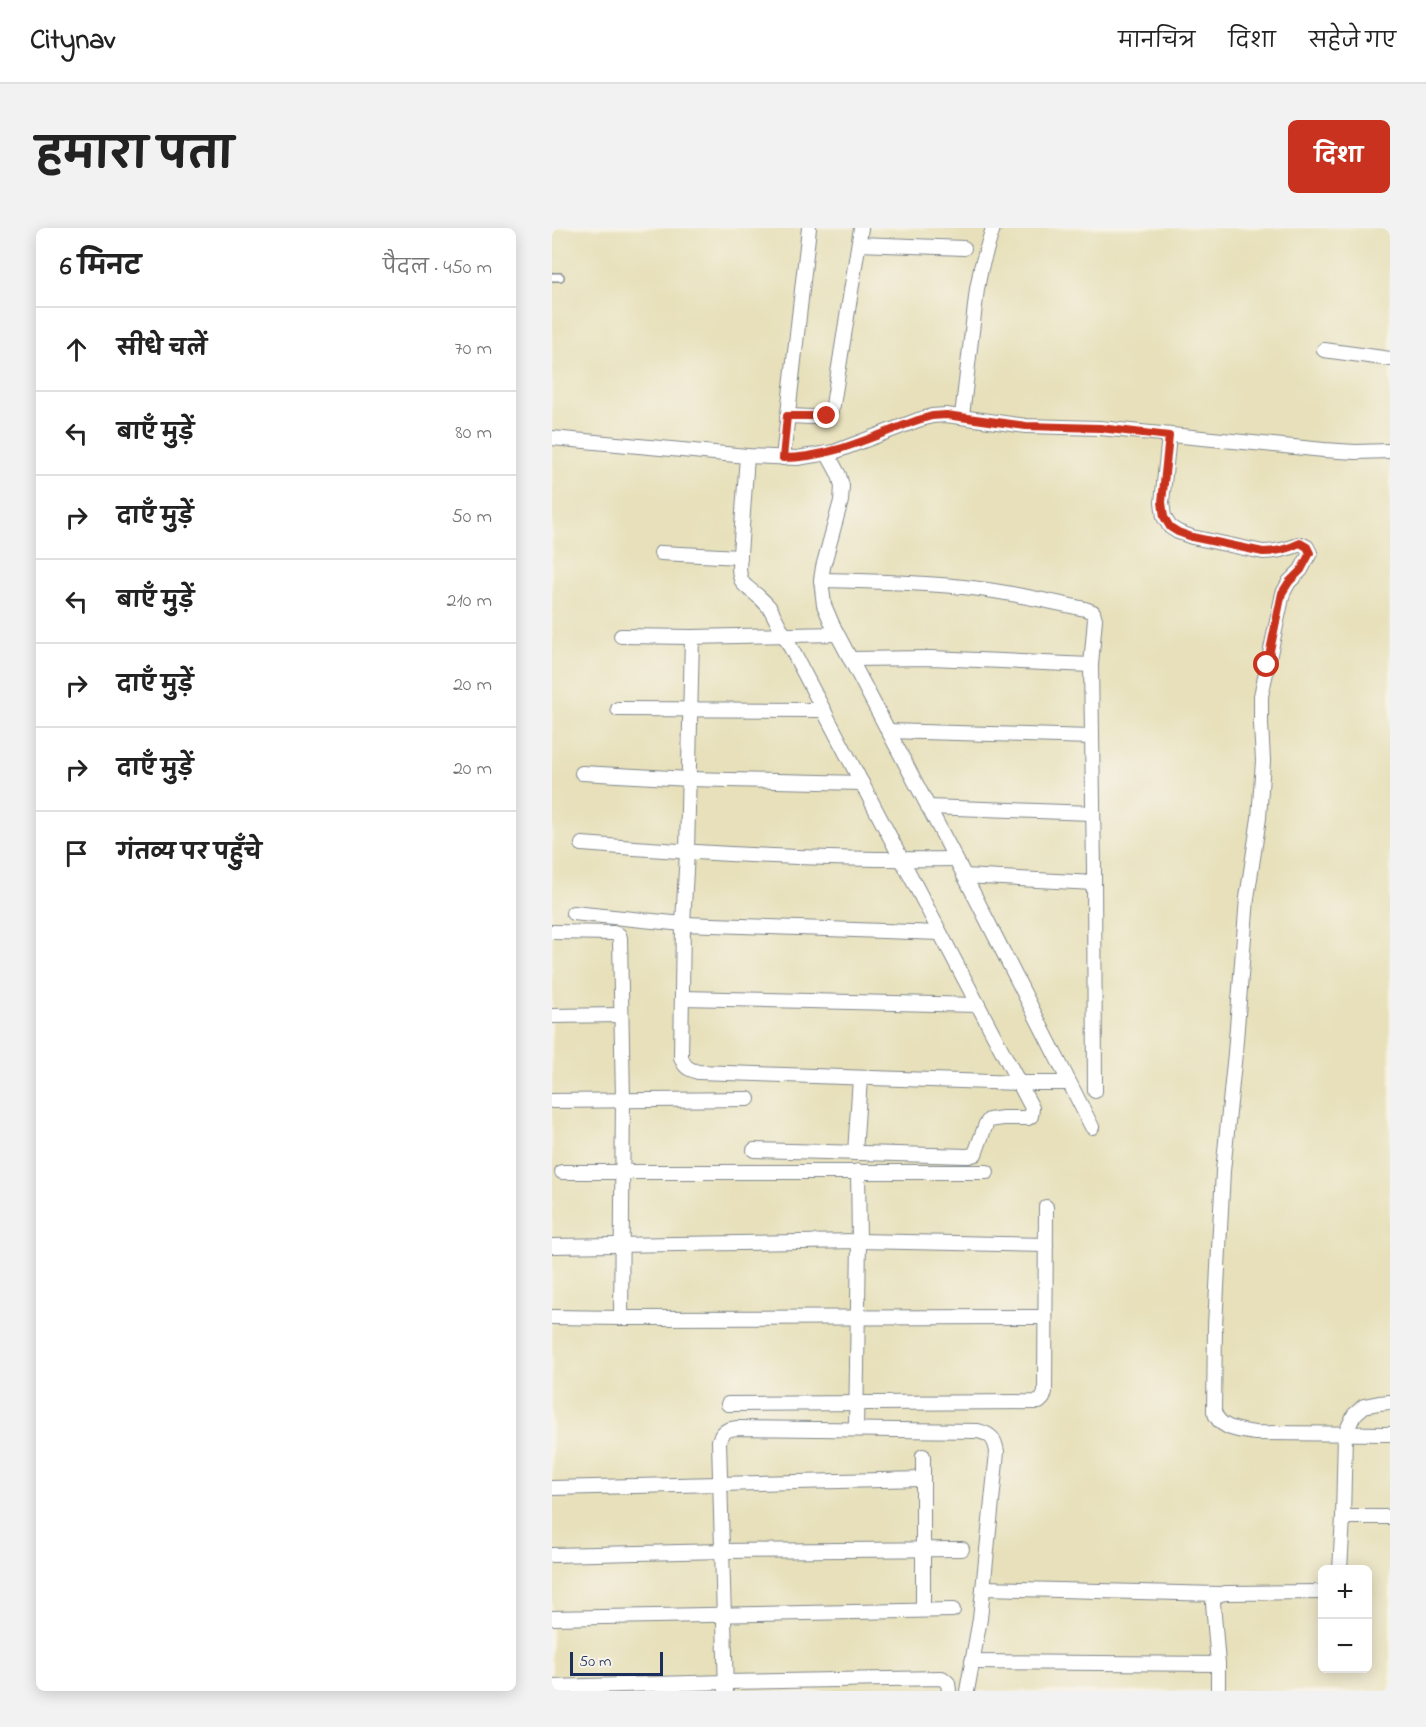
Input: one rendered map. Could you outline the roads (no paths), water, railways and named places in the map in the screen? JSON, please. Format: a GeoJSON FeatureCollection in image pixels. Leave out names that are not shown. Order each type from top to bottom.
{"type":"FeatureCollection","features":[{"type":"Feature","properties":{"kind":"street"},"geometry":{"type":"LineString","coordinates":[[783,458],[809,228]]}},
{"type":"Feature","properties":{"kind":"street"},"geometry":{"type":"LineString","coordinates":[[787,416],[827,416],[831,412],[861,228]]}},
{"type":"Feature","properties":{"kind":"street"},"geometry":{"type":"LineString","coordinates":[[962,416],[977,289],[993,228]]}},
{"type":"Feature","properties":{"kind":"street"},"geometry":{"type":"LineString","coordinates":[[859,244],[964,248]]}},
{"type":"Feature","properties":{"kind":"street"},"geometry":{"type":"LineString","coordinates":[[1324,350],[1390,360]]}},
{"type":"Feature","properties":{"kind":"street"},"geometry":{"type":"LineString","coordinates":[[552,438],[747,456],[797,458],[827,453],[932,416],[946,415],[1026,426],[1100,428],[1324,450],[1390,451]]}},
{"type":"Feature","properties":{"kind":"street"},"geometry":{"type":"LineString","coordinates":[[1169,436],[1162,502],[1164,517],[1170,527],[1192,537],[1263,552],[1286,550],[1300,543],[1307,547],[1310,553],[1301,570],[1282,593],[1261,696],[1263,761],[1259,818],[1247,898],[1223,1171],[1215,1326],[1214,1411],[1220,1423],[1235,1430],[1255,1433],[1390,1434]]}},
{"type":"Feature","properties":{"kind":"street"},"geometry":{"type":"LineString","coordinates":[[827,453],[839,475],[842,486],[841,501],[821,580],[824,605],[836,634],[964,876],[1092,1127]]}},
{"type":"Feature","properties":{"kind":"street"},"geometry":{"type":"LineString","coordinates":[[747,456],[739,568],[741,582],[770,608],[785,635],[1032,1108],[1031,1116],[1028,1118],[989,1120],[975,1154],[968,1156],[754,1150]]}},
{"type":"Feature","properties":{"kind":"street"},"geometry":{"type":"LineString","coordinates":[[660,553],[740,557]]}},
{"type":"Feature","properties":{"kind":"street"},"geometry":{"type":"LineString","coordinates":[[821,580],[902,582],[964,587],[1020,595],[1093,612],[1095,619],[1091,665],[1091,737],[1095,1091]]}},
{"type":"Feature","properties":{"kind":"street"},"geometry":{"type":"LineString","coordinates":[[621,636],[836,634]]}},
{"type":"Feature","properties":{"kind":"street"},"geometry":{"type":"LineString","coordinates":[[692,637],[683,924],[681,1057],[683,1064],[688,1069],[698,1072],[1069,1083]]}},
{"type":"Feature","properties":{"kind":"street"},"geometry":{"type":"LineString","coordinates":[[850,659],[931,658],[1091,665]]}},
{"type":"Feature","properties":{"kind":"street"},"geometry":{"type":"LineString","coordinates":[[618,709],[824,710]]}},
{"type":"Feature","properties":{"kind":"street"},"geometry":{"type":"LineString","coordinates":[[888,731],[1091,737]]}},
{"type":"Feature","properties":{"kind":"street"},"geometry":{"type":"LineString","coordinates":[[582,773],[689,779],[862,783]]}},
{"type":"Feature","properties":{"kind":"street"},"geometry":{"type":"LineString","coordinates":[[928,807],[1092,813]]}},
{"type":"Feature","properties":{"kind":"street"},"geometry":{"type":"LineString","coordinates":[[582,844],[687,852],[902,860],[955,859]]}},
{"type":"Feature","properties":{"kind":"street"},"geometry":{"type":"LineString","coordinates":[[964,876],[1094,883]]}},
{"type":"Feature","properties":{"kind":"street"},"geometry":{"type":"LineString","coordinates":[[573,914],[683,924],[940,933]]}},
{"type":"Feature","properties":{"kind":"street"},"geometry":{"type":"LineString","coordinates":[[552,932],[619,935],[623,1100],[621,1318]]}},
{"type":"Feature","properties":{"kind":"street"},"geometry":{"type":"LineString","coordinates":[[683,998],[978,1005]]}},
{"type":"Feature","properties":{"kind":"street"},"geometry":{"type":"LineString","coordinates":[[552,1016],[620,1015]]}},
{"type":"Feature","properties":{"kind":"street"},"geometry":{"type":"LineString","coordinates":[[855,1153],[860,1078]]}},
{"type":"Feature","properties":{"kind":"street"},"geometry":{"type":"LineString","coordinates":[[552,1101],[748,1099]]}},
{"type":"Feature","properties":{"kind":"street"},"geometry":{"type":"LineString","coordinates":[[562,1172],[987,1172]]}},
{"type":"Feature","properties":{"kind":"street"},"geometry":{"type":"LineString","coordinates":[[856,1429],[858,1172]]}},
{"type":"Feature","properties":{"kind":"street"},"geometry":{"type":"LineString","coordinates":[[728,1404],[1039,1402],[1045,1392],[1046,1207]]}},
{"type":"Feature","properties":{"kind":"street"},"geometry":{"type":"LineString","coordinates":[[552,1246],[859,1241],[1046,1245]]}},
{"type":"Feature","properties":{"kind":"street"},"geometry":{"type":"LineString","coordinates":[[552,1317],[1045,1317]]}},
{"type":"Feature","properties":{"kind":"street"},"geometry":{"type":"LineString","coordinates":[[1340,1565],[1345,1434],[1354,1415],[1364,1406],[1390,1402]]}},
{"type":"Feature","properties":{"kind":"street"},"geometry":{"type":"LineString","coordinates":[[726,1686],[719,1441],[721,1436],[727,1430],[737,1428],[978,1431],[991,1436],[997,1452],[983,1588],[967,1691]]}},
{"type":"Feature","properties":{"kind":"street"},"geometry":{"type":"LineString","coordinates":[[923,1456],[923,1610]]}},
{"type":"Feature","properties":{"kind":"street"},"geometry":{"type":"LineString","coordinates":[[552,1488],[923,1479]]}},
{"type":"Feature","properties":{"kind":"street"},"geometry":{"type":"LineString","coordinates":[[1343,1517],[1390,1517]]}},
{"type":"Feature","properties":{"kind":"street"},"geometry":{"type":"LineString","coordinates":[[552,1555],[962,1549]]}},
{"type":"Feature","properties":{"kind":"street"},"geometry":{"type":"LineString","coordinates":[[983,1588],[1219,1594],[1318,1592]]}},
{"type":"Feature","properties":{"kind":"street"},"geometry":{"type":"LineString","coordinates":[[1218,1691],[1213,1604],[1219,1594]]}},
{"type":"Feature","properties":{"kind":"street"},"geometry":{"type":"LineString","coordinates":[[552,1618],[953,1610]]}},
{"type":"Feature","properties":{"kind":"street"},"geometry":{"type":"LineString","coordinates":[[972,1662],[1218,1664]]}},
{"type":"Feature","properties":{"kind":"street"},"geometry":{"type":"LineString","coordinates":[[552,1687],[726,1686],[942,1678],[948,1683],[949,1691]]}}]}
